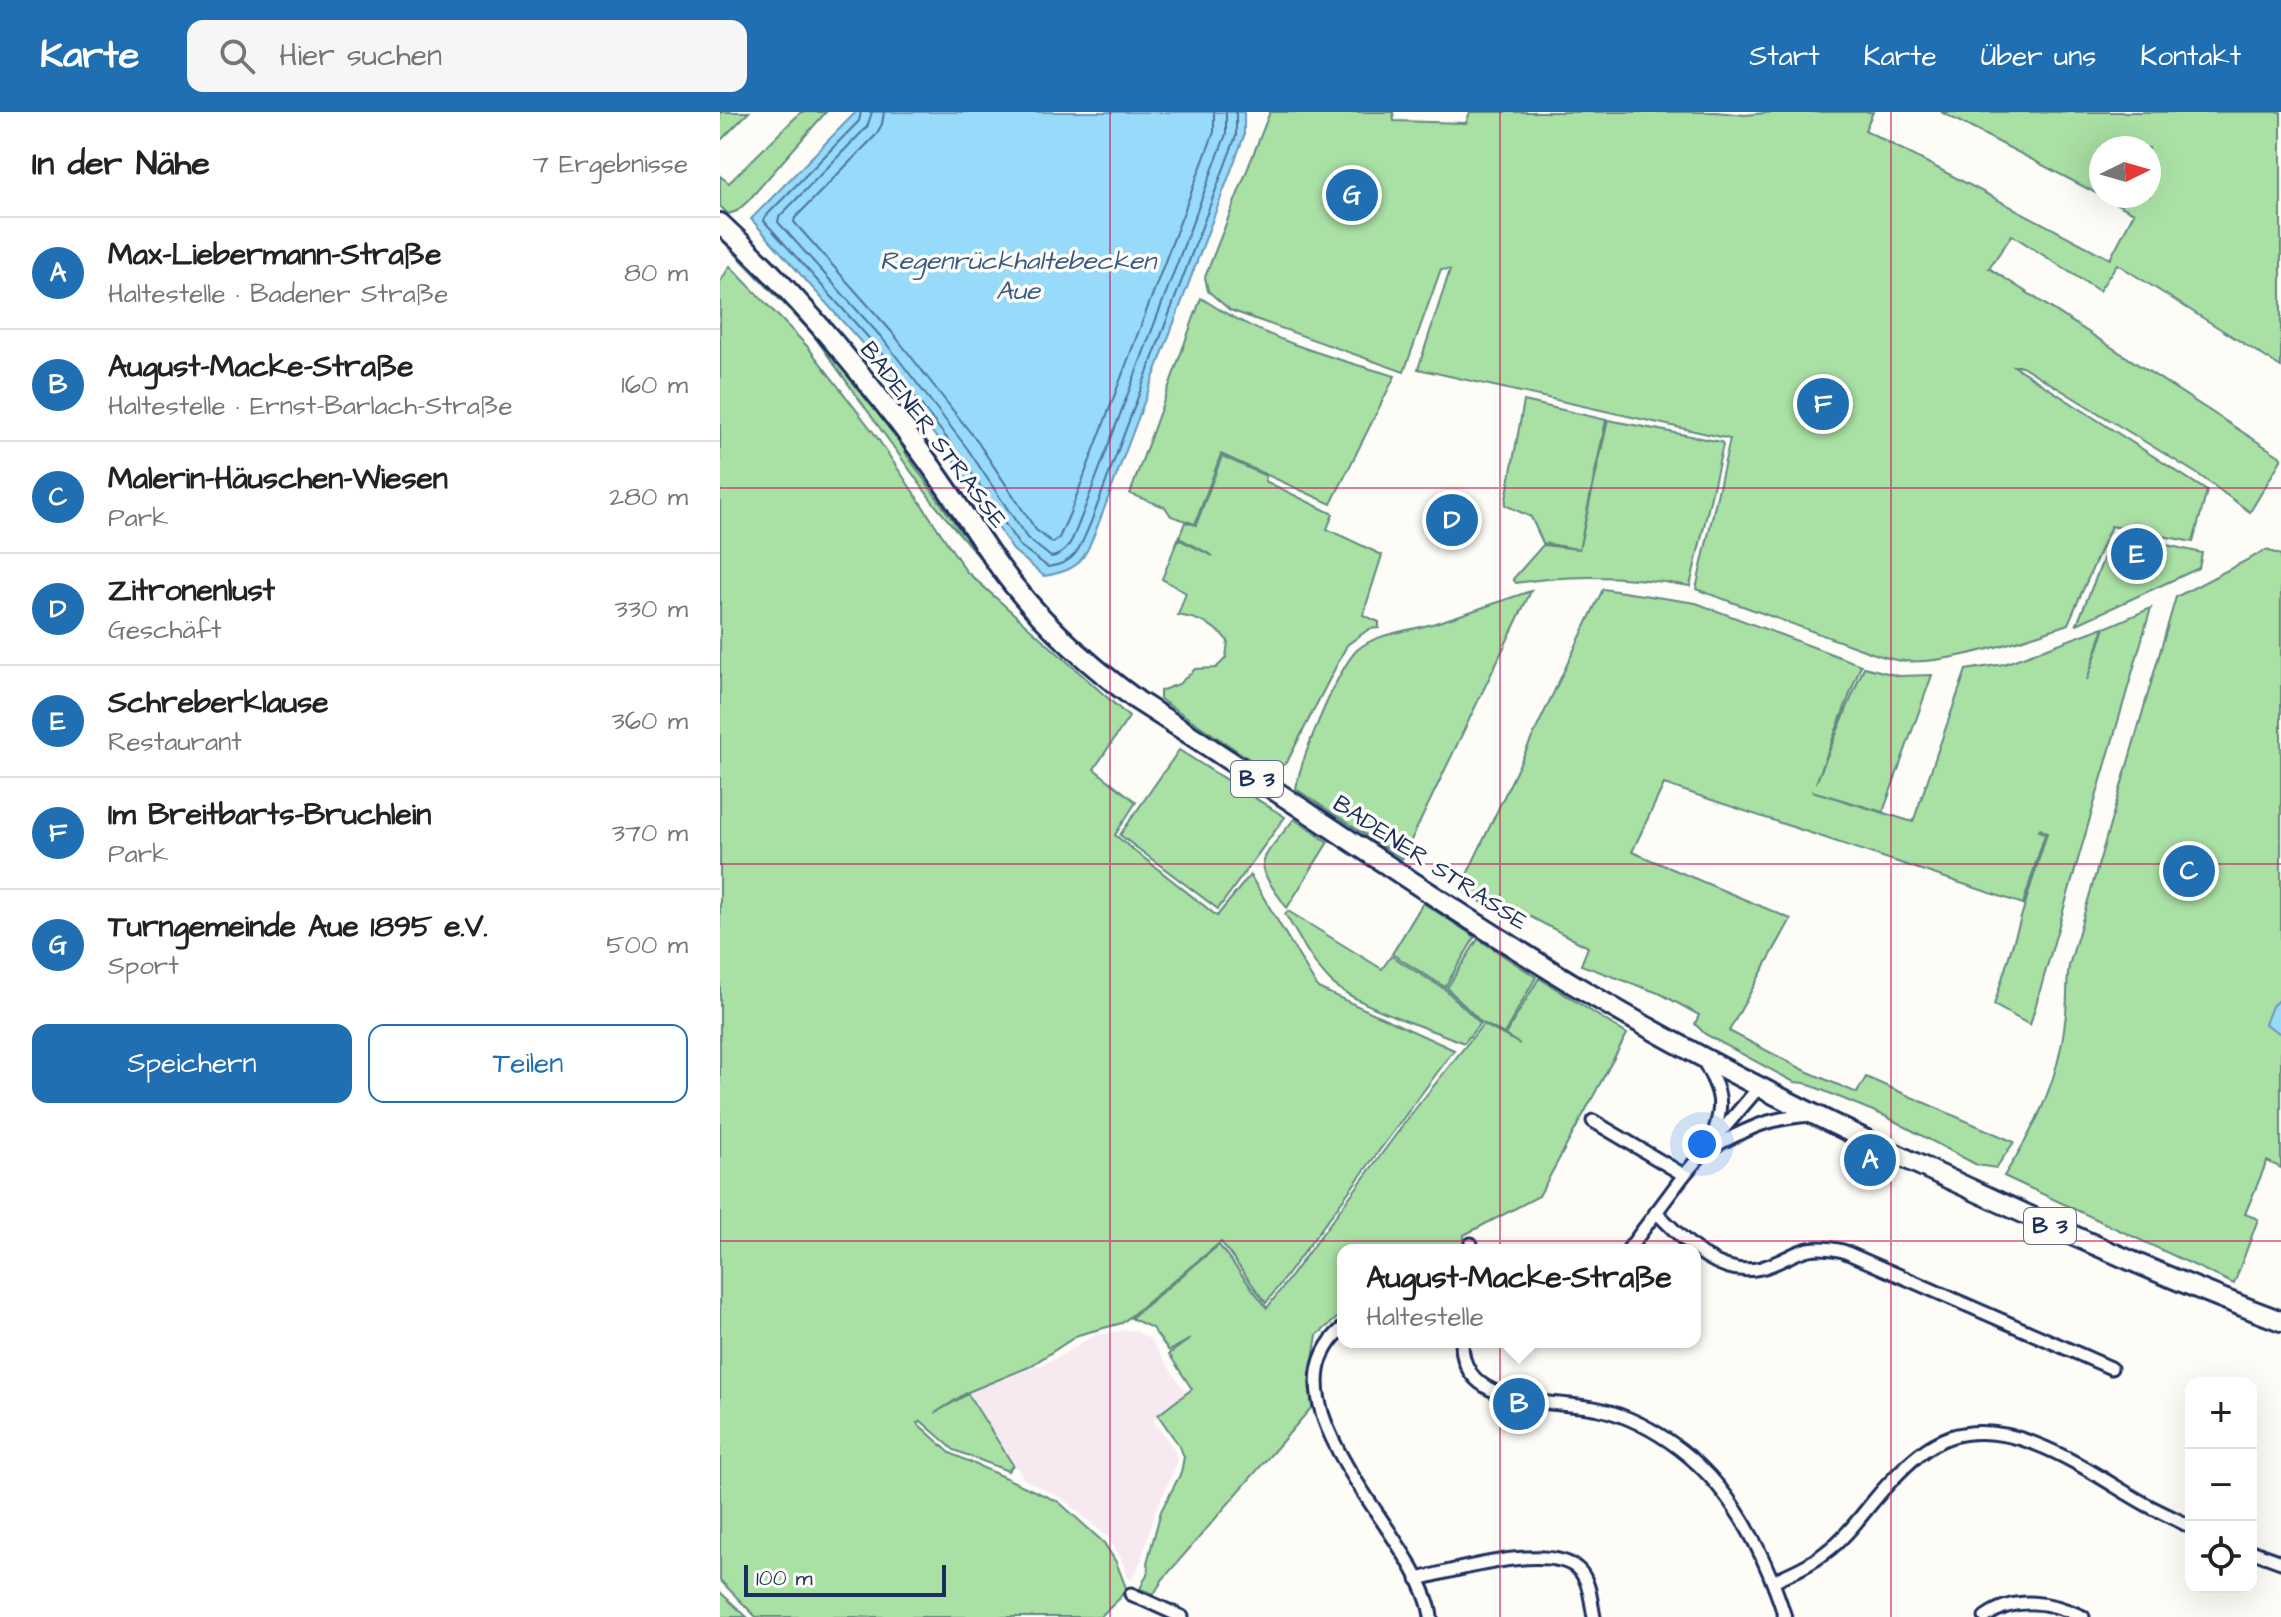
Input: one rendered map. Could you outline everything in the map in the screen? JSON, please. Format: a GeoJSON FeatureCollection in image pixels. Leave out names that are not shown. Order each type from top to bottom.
{"type":"FeatureCollection","features":[{"type":"Feature","properties":{"kind":"main road","name":"BADENER STRASSE"},"geometry":{"type":"LineString","coordinates":[[720,223],[799,303],[868,381],[1001,568],[1067,643],[1098,672],[1138,701],[1585,991],[1699,1054],[1814,1115],[1989,1199],[2152,1272],[2281,1321]]}},
{"type":"Feature","properties":{"kind":"street"},"geometry":{"type":"LineString","coordinates":[[1699,1054],[1719,1090],[1722,1106],[1708,1149]]}},
{"type":"Feature","properties":{"kind":"street"},"geometry":{"type":"LineString","coordinates":[[1632,1244],[1684,1175],[1760,1086]]}},
{"type":"Feature","properties":{"kind":"street"},"geometry":{"type":"LineString","coordinates":[[1708,1149],[1766,1121],[1814,1115]]}},
{"type":"Feature","properties":{"kind":"street"},"geometry":{"type":"LineString","coordinates":[[1593,1121],[1684,1175]]}},
{"type":"Feature","properties":{"kind":"street"},"geometry":{"type":"LineString","coordinates":[[1656,1212],[1691,1244]]}},
{"type":"Feature","properties":{"kind":"street"},"geometry":{"type":"LineString","coordinates":[[1701,1252],[1734,1269],[1761,1268],[1807,1248],[1828,1247],[1843,1251],[2111,1368]]}},
{"type":"Feature","properties":{"kind":"street"},"geometry":{"type":"LineString","coordinates":[[1337,1335],[1325,1348],[1318,1374],[1319,1407],[1325,1425],[1356,1480],[1417,1579],[1430,1605],[1431,1617]]}},
{"type":"Feature","properties":{"kind":"street"},"geometry":{"type":"LineString","coordinates":[[1462,1348],[1468,1370],[1489,1391],[1602,1410],[1639,1422],[1678,1448],[1711,1476],[1743,1520],[1773,1581],[1785,1617]]}},
{"type":"Feature","properties":{"kind":"street"},"geometry":{"type":"LineString","coordinates":[[1773,1581],[1805,1567],[1829,1550],[1906,1466],[1924,1450],[1951,1437],[1979,1434],[2016,1437],[2080,1464],[2185,1524]]}},
{"type":"Feature","properties":{"kind":"street"},"geometry":{"type":"LineString","coordinates":[[2257,1553],[2281,1562]]}},
{"type":"Feature","properties":{"kind":"street"},"geometry":{"type":"LineString","coordinates":[[1417,1579],[1490,1563],[1550,1557],[1581,1571],[1594,1617]]}},
{"type":"Feature","properties":{"kind":"street"},"geometry":{"type":"LineString","coordinates":[[1131,1594],[1182,1617]]}},
{"type":"Feature","properties":{"kind":"street"},"geometry":{"type":"LineString","coordinates":[[1985,1617],[1996,1609],[2034,1603],[2049,1604],[2083,1617]]}},
{"type":"Feature","properties":{"kind":"shaded area"},"geometry":{"type":"Polygon","coordinates":[[[1127,1330],[1150,1339],[1186,1393],[1153,1420],[1177,1458],[1132,1579],[1128,1578],[1110,1539],[1060,1497],[1024,1479],[969,1393],[1055,1359],[1095,1335],[1127,1330]]]}},
{"type":"Feature","properties":{"kind":"green space"},"geometry":{"type":"Polygon","coordinates":[[[720,112],[749,112],[720,141],[720,112]]]}},
{"type":"Feature","properties":{"kind":"green space"},"geometry":{"type":"Polygon","coordinates":[[[801,112],[826,112],[748,201],[728,214],[720,206],[720,176],[729,183],[801,112]]]}},
{"type":"Feature","properties":{"kind":"green space"},"geometry":{"type":"Polygon","coordinates":[[[1270,112],[1393,112],[1394,121],[1466,123],[1470,112],[1716,112],[1745,115],[1873,112],[1865,130],[2110,259],[2134,213],[2125,208],[2161,208],[2161,136],[2089,136],[2089,190],[1941,112],[2281,112],[2281,367],[2117,264],[2099,291],[2012,235],[1989,268],[2281,457],[2250,512],[2199,475],[2022,366],[2014,366],[2207,491],[2193,542],[2111,526],[2068,624],[2009,643],[1941,659],[1899,660],[1872,653],[1696,589],[1730,439],[1418,369],[1450,270],[1441,269],[1404,372],[1230,310],[1208,291],[1205,277],[1270,112]]]}},
{"type":"Feature","properties":{"kind":"green space"},"geometry":{"type":"Polygon","coordinates":[[[720,234],[813,331],[890,424],[907,455],[961,532],[982,553],[979,557],[935,505],[811,332],[720,238],[720,234]]]}},
{"type":"Feature","properties":{"kind":"green space"},"geometry":{"type":"Polygon","coordinates":[[[730,266],[807,346],[874,433],[966,571],[1129,717],[1094,769],[1136,802],[1115,835],[1217,916],[1250,875],[1318,988],[1454,1050],[1266,1303],[1221,1242],[1122,1323],[1078,1335],[1029,1367],[968,1392],[935,1413],[968,1394],[1013,1465],[1008,1471],[954,1450],[921,1421],[917,1423],[950,1453],[1059,1502],[1104,1543],[1116,1562],[1126,1588],[1100,1617],[756,1617],[720,1580],[720,282],[730,266]]]}},
{"type":"Feature","properties":{"kind":"green space"},"geometry":{"type":"Polygon","coordinates":[[[1201,298],[1270,335],[1395,376],[1331,504],[1221,454],[1195,524],[1171,516],[1165,507],[1130,494],[1201,298]]]}},
{"type":"Feature","properties":{"kind":"green space"},"geometry":{"type":"Polygon","coordinates":[[[1524,401],[1606,420],[1579,550],[1608,420],[1721,442],[1723,445],[1690,586],[1603,577],[1516,583],[1513,579],[1543,545],[1578,549],[1543,543],[1531,517],[1505,505],[1524,401]]]}},
{"type":"Feature","properties":{"kind":"green space"},"geometry":{"type":"Polygon","coordinates":[[[1222,456],[1266,476],[1265,481],[1333,514],[1327,529],[1382,555],[1363,615],[1379,622],[1379,628],[1369,629],[1347,645],[1287,762],[1269,772],[1160,699],[1160,691],[1179,684],[1195,669],[1216,668],[1226,658],[1228,641],[1206,623],[1178,615],[1186,593],[1162,579],[1178,539],[1213,556],[1179,538],[1185,522],[1196,525],[1222,456]]]}},
{"type":"Feature","properties":{"kind":"green space"},"geometry":{"type":"Polygon","coordinates":[[[2114,533],[2202,553],[2199,568],[2077,624],[2114,533]]]}},
{"type":"Feature","properties":{"kind":"green space"},"geometry":{"type":"Polygon","coordinates":[[[2266,550],[2281,555],[2281,1168],[2267,1161],[2245,1214],[2258,1219],[2234,1284],[2004,1176],[2044,1103],[2057,1064],[2066,1015],[2069,966],[2176,597],[2266,550]]]}},
{"type":"Feature","properties":{"kind":"green space"},"geometry":{"type":"Polygon","coordinates":[[[1603,589],[1696,603],[1861,665],[1816,783],[1864,667],[1899,676],[1932,675],[1883,812],[1812,791],[1913,822],[1966,670],[2004,664],[2104,627],[2087,680],[2105,628],[2151,608],[2030,1025],[1994,1005],[2047,833],[2040,829],[2045,834],[2023,904],[1664,784],[1632,852],[1791,919],[1729,1031],[1806,1071],[1857,1093],[1866,1077],[2014,1142],[1996,1168],[1977,1165],[1885,1116],[1805,1083],[1794,1082],[1705,1034],[1695,1024],[1699,1015],[1661,994],[1581,965],[1588,947],[1514,908],[1508,918],[1460,889],[1603,589]]]}},
{"type":"Feature","properties":{"kind":"green space"},"geometry":{"type":"Polygon","coordinates":[[[1531,591],[1402,859],[1296,789],[1320,716],[1357,650],[1383,636],[1432,624],[1531,591]]]}},
{"type":"Feature","properties":{"kind":"green space"},"geometry":{"type":"Polygon","coordinates":[[[1179,750],[1285,817],[1218,909],[1120,835],[1179,750]]]}},
{"type":"Feature","properties":{"kind":"green space"},"geometry":{"type":"Polygon","coordinates":[[[1294,819],[1328,842],[1287,908],[1268,880],[1264,862],[1266,854],[1294,819]]]}},
{"type":"Feature","properties":{"kind":"green space"},"geometry":{"type":"Polygon","coordinates":[[[1423,903],[1475,937],[1445,987],[1392,954],[1423,903]]]}},
{"type":"Feature","properties":{"kind":"green space"},"geometry":{"type":"Polygon","coordinates":[[[1288,911],[1382,969],[1391,956],[1446,990],[1480,1023],[1464,1043],[1356,999],[1330,981],[1317,966],[1285,914],[1288,911]]]}},
{"type":"Feature","properties":{"kind":"green space"},"geometry":{"type":"Polygon","coordinates":[[[1478,939],[1536,977],[1504,1034],[1481,1022],[1447,988],[1478,939]]]}},
{"type":"Feature","properties":{"kind":"green space"},"geometry":{"type":"Polygon","coordinates":[[[1539,978],[1627,1034],[1539,1196],[1464,1235],[1463,1244],[1337,1244],[1337,1318],[1317,1335],[1309,1383],[1312,1407],[1163,1579],[1154,1594],[1140,1589],[1149,1570],[1147,1563],[1161,1511],[1181,1473],[1184,1457],[1158,1415],[1192,1389],[1169,1354],[1190,1339],[1169,1351],[1152,1328],[1131,1318],[1219,1245],[1267,1308],[1412,1113],[1483,1024],[1520,1044],[1505,1035],[1539,978]]]}},
{"type":"Feature","properties":{"kind":"green space"},"geometry":{"type":"Polygon","coordinates":[[[720,1592],[747,1617],[720,1617],[720,1592]]]}},
{"type":"Feature","properties":{"kind":"water","name":"Regenrückhaltebecken Aue"},"geometry":{"type":"Polygon","coordinates":[[[856,112],[1244,112],[1244,136],[1098,525],[1085,554],[1067,570],[1044,576],[1013,550],[953,459],[868,350],[751,219],[856,112]]]}},
{"type":"Feature","properties":{"kind":"water"},"geometry":{"type":"Polygon","coordinates":[[[2277,1001],[2281,1003],[2281,1034],[2265,1024],[2277,1001]]]}},
{"type":"Feature","properties":{"kind":"place","name":"Turngemeinde Aue 1895 e.V."},"geometry":{"type":"Point","coordinates":[1352,195]}},
{"type":"Feature","properties":{"kind":"place","name":"Im Breitbarts-Bruchlein"},"geometry":{"type":"Point","coordinates":[1823,404]}},
{"type":"Feature","properties":{"kind":"place","name":"Zitronenlust"},"geometry":{"type":"Point","coordinates":[1452,520]}},
{"type":"Feature","properties":{"kind":"place","name":"Schreberklause"},"geometry":{"type":"Point","coordinates":[2137,554]}},
{"type":"Feature","properties":{"kind":"place","name":"Malerin-Häuschen-Wiesen"},"geometry":{"type":"Point","coordinates":[2189,871]}},
{"type":"Feature","properties":{"kind":"place","name":"Max-Liebermann-Straße"},"geometry":{"type":"Point","coordinates":[1870,1160]}},
{"type":"Feature","properties":{"kind":"place","name":"August-Macke-Straße"},"geometry":{"type":"Point","coordinates":[1519,1404]}}]}
